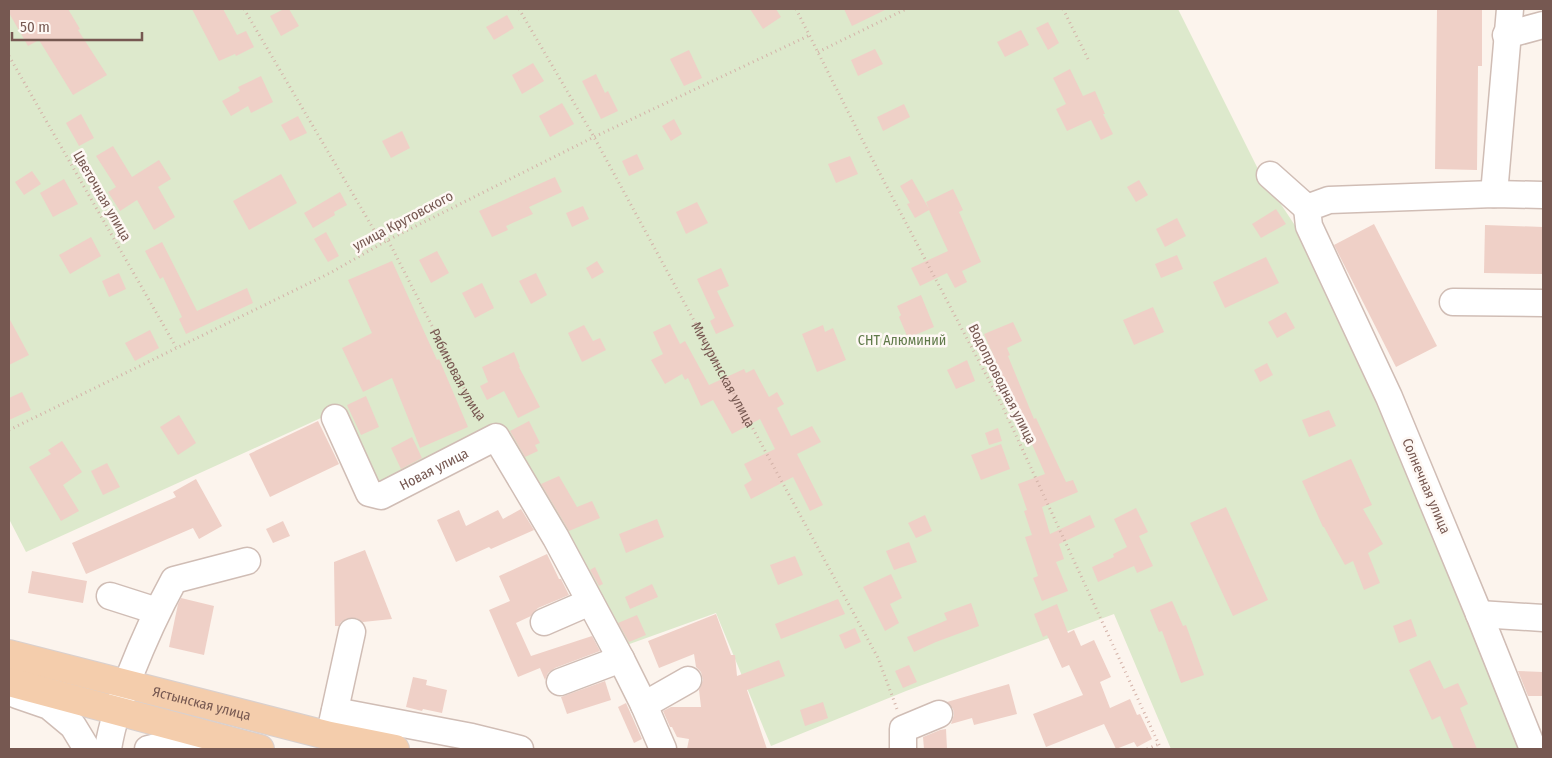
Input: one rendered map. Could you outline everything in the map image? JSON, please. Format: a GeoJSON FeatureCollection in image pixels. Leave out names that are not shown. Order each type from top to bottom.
{"type":"FeatureCollection","features":[{"type":"Feature","properties":{"kind":"main road","name":"Ястынская улица"},"geometry":{"type":"LineString","coordinates":[[9,654],[127,684],[332,724],[395,749]]}},
{"type":"Feature","properties":{"kind":"main road","name":"Ястынская улица"},"geometry":{"type":"LineString","coordinates":[[9,682],[260,749]]}},
{"type":"Feature","properties":{"kind":"street"},"geometry":{"type":"LineString","coordinates":[[1494,194],[1506,34],[1510,9]]}},
{"type":"Feature","properties":{"kind":"street"},"geometry":{"type":"LineString","coordinates":[[1506,34],[1543,25]]}},
{"type":"Feature","properties":{"kind":"street"},"geometry":{"type":"LineString","coordinates":[[1270,175],[1308,217],[1329,200],[1494,194],[1543,195]]}},
{"type":"Feature","properties":{"kind":"street","name":"Солнечная улица"},"geometry":{"type":"LineString","coordinates":[[1308,217],[1389,397],[1479,614],[1532,749]]}},
{"type":"Feature","properties":{"kind":"street"},"geometry":{"type":"LineString","coordinates":[[1453,302],[1543,303]]}},
{"type":"Feature","properties":{"kind":"street","name":"Новая улица"},"geometry":{"type":"LineString","coordinates":[[335,418],[369,493],[381,496],[496,437]]}},
{"type":"Feature","properties":{"kind":"street"},"geometry":{"type":"LineString","coordinates":[[496,437],[556,538],[622,659],[663,749]]}},
{"type":"Feature","properties":{"kind":"street"},"geometry":{"type":"LineString","coordinates":[[108,749],[117,710],[127,684],[157,611],[174,580],[247,561]]}},
{"type":"Feature","properties":{"kind":"street"},"geometry":{"type":"LineString","coordinates":[[110,596],[157,611]]}},
{"type":"Feature","properties":{"kind":"street"},"geometry":{"type":"LineString","coordinates":[[544,622],[590,602]]}},
{"type":"Feature","properties":{"kind":"street"},"geometry":{"type":"LineString","coordinates":[[1479,614],[1543,618]]}},
{"type":"Feature","properties":{"kind":"street"},"geometry":{"type":"LineString","coordinates":[[352,632],[332,724],[472,737],[520,749]]}},
{"type":"Feature","properties":{"kind":"street"},"geometry":{"type":"LineString","coordinates":[[560,682],[622,659]]}},
{"type":"Feature","properties":{"kind":"street"},"geometry":{"type":"LineString","coordinates":[[644,705],[688,680]]}},
{"type":"Feature","properties":{"kind":"street"},"geometry":{"type":"LineString","coordinates":[[9,693],[49,706],[74,726],[87,749]]}},
{"type":"Feature","properties":{"kind":"street"},"geometry":{"type":"LineString","coordinates":[[903,739],[939,714]]}},
{"type":"Feature","properties":{"kind":"street"},"geometry":{"type":"LineString","coordinates":[[148,749],[172,743],[246,749]]}},
{"type":"Feature","properties":{"kind":"path","name":"Рябиновая улица"},"geometry":{"type":"LineString","coordinates":[[244,9],[377,235],[388,240],[471,402],[496,437]]}},
{"type":"Feature","properties":{"kind":"path","name":"Мичуринская улица"},"geometry":{"type":"LineString","coordinates":[[520,9],[594,137],[878,658],[899,713],[903,739]]}},
{"type":"Feature","properties":{"kind":"path","name":"Водопроводная улица"},"geometry":{"type":"LineString","coordinates":[[796,9],[1002,403],[1161,749]]}},
{"type":"Feature","properties":{"kind":"path"},"geometry":{"type":"LineString","coordinates":[[818,52],[906,9]]}},
{"type":"Feature","properties":{"kind":"path"},"geometry":{"type":"LineString","coordinates":[[1063,9],[1088,59]]}},
{"type":"Feature","properties":{"kind":"path","name":"улица Крутовского"},"geometry":{"type":"LineString","coordinates":[[9,430],[330,273],[388,240],[594,137],[810,35]]}},
{"type":"Feature","properties":{"kind":"path","name":"Цветочная улица"},"geometry":{"type":"LineString","coordinates":[[9,56],[176,347]]}},
{"type":"Feature","properties":{"kind":"path"},"geometry":{"type":"LineString","coordinates":[[1147,749],[1159,744]]}},
{"type":"Feature","properties":{"kind":"green space","name":"СНТ Алюминий"},"geometry":{"type":"Polygon","coordinates":[[[9,9],[1178,9],[1259,171],[1298,230],[1419,493],[1522,749],[1171,749],[1114,614],[906,691],[771,746],[716,613],[624,646],[511,441],[386,506],[343,408],[26,552],[9,519],[9,9]]]}},
{"type":"Feature","properties":{"kind":"building"},"geometry":{"type":"Polygon","coordinates":[[[9,9],[68,9],[80,29],[78,30],[107,75],[73,95],[39,40],[28,46],[9,13],[9,9]]]}},
{"type":"Feature","properties":{"kind":"building"},"geometry":{"type":"Polygon","coordinates":[[[192,9],[223,9],[237,35],[246,31],[254,47],[236,56],[235,54],[219,61],[192,9]]]}},
{"type":"Feature","properties":{"kind":"building"},"geometry":{"type":"Polygon","coordinates":[[[284,9],[289,9],[299,26],[281,36],[270,16],[284,9]]]}},
{"type":"Feature","properties":{"kind":"building"},"geometry":{"type":"Polygon","coordinates":[[[750,9],[776,9],[781,17],[763,29],[750,9]]]}},
{"type":"Feature","properties":{"kind":"building"},"geometry":{"type":"Polygon","coordinates":[[[844,9],[887,9],[852,26],[844,9]]]}},
{"type":"Feature","properties":{"kind":"building"},"geometry":{"type":"Polygon","coordinates":[[[1437,9],[1482,9],[1482,66],[1478,66],[1477,170],[1435,169],[1437,9]]]}},
{"type":"Feature","properties":{"kind":"building"},"geometry":{"type":"Polygon","coordinates":[[[507,15],[514,28],[494,40],[486,27],[507,15]]]}},
{"type":"Feature","properties":{"kind":"building"},"geometry":{"type":"Polygon","coordinates":[[[1048,22],[1059,43],[1048,50],[1036,28],[1048,22]]]}},
{"type":"Feature","properties":{"kind":"building"},"geometry":{"type":"Polygon","coordinates":[[[1021,30],[1029,45],[1005,57],[997,42],[1021,30]]]}},
{"type":"Feature","properties":{"kind":"building"},"geometry":{"type":"Polygon","coordinates":[[[875,49],[883,64],[858,76],[851,60],[875,49]]]}},
{"type":"Feature","properties":{"kind":"building"},"geometry":{"type":"Polygon","coordinates":[[[689,50],[702,78],[684,86],[670,59],[689,50]]]}},
{"type":"Feature","properties":{"kind":"building"},"geometry":{"type":"Polygon","coordinates":[[[533,63],[544,81],[522,94],[512,75],[533,63]]]}},
{"type":"Feature","properties":{"kind":"building"},"geometry":{"type":"Polygon","coordinates":[[[1070,69],[1083,96],[1095,91],[1105,114],[1103,114],[1113,134],[1101,140],[1091,120],[1067,131],[1056,109],[1066,104],[1053,78],[1070,69]]]}},
{"type":"Feature","properties":{"kind":"building"},"geometry":{"type":"Polygon","coordinates":[[[596,74],[605,93],[608,91],[618,111],[601,119],[582,81],[596,74]]]}},
{"type":"Feature","properties":{"kind":"building"},"geometry":{"type":"Polygon","coordinates":[[[261,76],[273,102],[251,113],[248,106],[231,116],[222,101],[240,91],[238,87],[261,76]]]}},
{"type":"Feature","properties":{"kind":"building"},"geometry":{"type":"Polygon","coordinates":[[[562,103],[574,124],[550,137],[539,116],[562,103]]]}},
{"type":"Feature","properties":{"kind":"building"},"geometry":{"type":"Polygon","coordinates":[[[904,104],[910,117],[883,131],[877,117],[904,104]]]}},
{"type":"Feature","properties":{"kind":"building"},"geometry":{"type":"Polygon","coordinates":[[[81,114],[94,138],[79,146],[66,123],[81,114]]]}},
{"type":"Feature","properties":{"kind":"building"},"geometry":{"type":"Polygon","coordinates":[[[298,116],[307,133],[290,141],[281,125],[298,116]]]}},
{"type":"Feature","properties":{"kind":"building"},"geometry":{"type":"Polygon","coordinates":[[[674,119],[682,134],[671,141],[662,126],[674,119]]]}},
{"type":"Feature","properties":{"kind":"building"},"geometry":{"type":"Polygon","coordinates":[[[402,131],[410,148],[391,158],[382,141],[402,131]]]}},
{"type":"Feature","properties":{"kind":"building"},"geometry":{"type":"Polygon","coordinates":[[[113,146],[132,177],[159,160],[171,179],[158,187],[175,217],[154,230],[137,200],[120,211],[108,192],[116,187],[96,156],[113,146]]]}},
{"type":"Feature","properties":{"kind":"building"},"geometry":{"type":"Polygon","coordinates":[[[637,154],[644,169],[629,176],[622,161],[637,154]]]}},
{"type":"Feature","properties":{"kind":"building"},"geometry":{"type":"Polygon","coordinates":[[[850,156],[858,174],[836,183],[828,164],[850,156]]]}},
{"type":"Feature","properties":{"kind":"building"},"geometry":{"type":"Polygon","coordinates":[[[32,171],[41,184],[24,195],[15,182],[32,171]]]}},
{"type":"Feature","properties":{"kind":"building"},"geometry":{"type":"Polygon","coordinates":[[[281,174],[297,203],[249,230],[233,201],[281,174]]]}},
{"type":"Feature","properties":{"kind":"building"},"geometry":{"type":"Polygon","coordinates":[[[555,177],[562,192],[529,207],[533,214],[506,226],[508,230],[492,237],[479,211],[555,177]]]}},
{"type":"Feature","properties":{"kind":"building"},"geometry":{"type":"Polygon","coordinates":[[[64,179],[78,204],[53,217],[40,193],[64,179]]]}},
{"type":"Feature","properties":{"kind":"building"},"geometry":{"type":"Polygon","coordinates":[[[912,179],[929,209],[926,202],[953,189],[963,210],[959,212],[981,262],[962,271],[967,282],[955,288],[947,273],[920,286],[911,268],[948,251],[929,210],[915,218],[907,204],[910,203],[900,186],[912,179]]]}},
{"type":"Feature","properties":{"kind":"building"},"geometry":{"type":"Polygon","coordinates":[[[1139,180],[1148,195],[1136,202],[1127,187],[1139,180]]]}},
{"type":"Feature","properties":{"kind":"building"},"geometry":{"type":"Polygon","coordinates":[[[340,192],[347,205],[334,212],[335,215],[313,228],[304,213],[340,192]]]}},
{"type":"Feature","properties":{"kind":"building"},"geometry":{"type":"Polygon","coordinates":[[[697,202],[708,223],[686,234],[676,212],[697,202]]]}},
{"type":"Feature","properties":{"kind":"building"},"geometry":{"type":"Polygon","coordinates":[[[583,206],[589,219],[572,227],[566,213],[583,206]]]}},
{"type":"Feature","properties":{"kind":"building"},"geometry":{"type":"Polygon","coordinates":[[[1276,209],[1286,224],[1261,238],[1252,224],[1276,209]]]}},
{"type":"Feature","properties":{"kind":"building"},"geometry":{"type":"Polygon","coordinates":[[[1177,218],[1186,236],[1165,247],[1156,229],[1177,218]]]}},
{"type":"Feature","properties":{"kind":"building"},"geometry":{"type":"Polygon","coordinates":[[[1374,224],[1437,346],[1396,367],[1334,245],[1374,224]]]}},
{"type":"Feature","properties":{"kind":"building"},"geometry":{"type":"Polygon","coordinates":[[[1485,225],[1543,227],[1543,274],[1484,273],[1485,225]]]}},
{"type":"Feature","properties":{"kind":"building"},"geometry":{"type":"Polygon","coordinates":[[[326,232],[339,256],[328,262],[314,239],[326,232]]]}},
{"type":"Feature","properties":{"kind":"building"},"geometry":{"type":"Polygon","coordinates":[[[91,237],[101,256],[70,274],[59,255],[91,237]]]}},
{"type":"Feature","properties":{"kind":"building"},"geometry":{"type":"Polygon","coordinates":[[[162,242],[197,311],[247,288],[253,303],[186,334],[179,319],[182,317],[163,277],[160,279],[145,251],[162,242]]]}},
{"type":"Feature","properties":{"kind":"building"},"geometry":{"type":"Polygon","coordinates":[[[437,251],[449,273],[431,283],[419,260],[437,251]]]}},
{"type":"Feature","properties":{"kind":"building"},"geometry":{"type":"Polygon","coordinates":[[[1177,255],[1183,269],[1161,278],[1155,264],[1177,255]]]}},
{"type":"Feature","properties":{"kind":"building"},"geometry":{"type":"Polygon","coordinates":[[[1266,257],[1279,283],[1225,308],[1213,282],[1266,257]]]}},
{"type":"Feature","properties":{"kind":"building"},"geometry":{"type":"Polygon","coordinates":[[[392,261],[437,360],[439,359],[468,427],[420,448],[392,378],[363,392],[342,348],[372,333],[348,280],[392,261]]]}},
{"type":"Feature","properties":{"kind":"building"},"geometry":{"type":"Polygon","coordinates":[[[597,261],[604,272],[592,279],[586,268],[597,261]]]}},
{"type":"Feature","properties":{"kind":"building"},"geometry":{"type":"Polygon","coordinates":[[[721,268],[729,286],[717,291],[734,326],[716,334],[710,321],[715,318],[697,279],[721,268]]]}},
{"type":"Feature","properties":{"kind":"building"},"geometry":{"type":"Polygon","coordinates":[[[119,273],[126,289],[109,297],[102,281],[119,273]]]}},
{"type":"Feature","properties":{"kind":"building"},"geometry":{"type":"Polygon","coordinates":[[[536,273],[547,295],[531,304],[519,281],[536,273]]]}},
{"type":"Feature","properties":{"kind":"building"},"geometry":{"type":"Polygon","coordinates":[[[482,283],[494,308],[475,318],[462,293],[482,283]]]}},
{"type":"Feature","properties":{"kind":"building"},"geometry":{"type":"Polygon","coordinates":[[[921,295],[934,327],[908,338],[899,317],[901,315],[897,306],[921,295]]]}},
{"type":"Feature","properties":{"kind":"building"},"geometry":{"type":"Polygon","coordinates":[[[1153,307],[1164,332],[1134,345],[1123,320],[1153,307]]]}},
{"type":"Feature","properties":{"kind":"building"},"geometry":{"type":"Polygon","coordinates":[[[1286,312],[1295,328],[1277,338],[1268,322],[1286,312]]]}},
{"type":"Feature","properties":{"kind":"building"},"geometry":{"type":"Polygon","coordinates":[[[9,318],[29,355],[9,365],[9,318]]]}},
{"type":"Feature","properties":{"kind":"building"},"geometry":{"type":"Polygon","coordinates":[[[1013,322],[1022,341],[1007,348],[1010,355],[1008,356],[1034,419],[1036,418],[1066,482],[1073,480],[1078,492],[1042,507],[1050,534],[1090,515],[1095,527],[1059,544],[1064,559],[1056,562],[1068,591],[1042,601],[1033,578],[1038,576],[1025,537],[1032,535],[1024,511],[1027,510],[1018,484],[1045,474],[984,334],[1013,322]]]}},
{"type":"Feature","properties":{"kind":"building"},"geometry":{"type":"Polygon","coordinates":[[[670,324],[680,344],[685,341],[709,385],[744,369],[746,373],[754,369],[769,397],[777,392],[784,404],[777,408],[791,436],[812,426],[821,442],[797,454],[823,505],[810,511],[793,477],[751,499],[744,485],[752,480],[744,464],[775,449],[760,419],[732,434],[713,400],[701,406],[688,378],[685,380],[682,374],[665,384],[651,360],[663,354],[653,332],[670,324]]]}},
{"type":"Feature","properties":{"kind":"building"},"geometry":{"type":"Polygon","coordinates":[[[584,325],[593,341],[600,338],[606,350],[582,362],[568,333],[584,325]]]}},
{"type":"Feature","properties":{"kind":"building"},"geometry":{"type":"Polygon","coordinates":[[[823,325],[825,332],[833,328],[846,360],[817,372],[802,334],[823,325]]]}},
{"type":"Feature","properties":{"kind":"building"},"geometry":{"type":"Polygon","coordinates":[[[150,330],[159,348],[135,361],[125,343],[150,330]]]}},
{"type":"Feature","properties":{"kind":"building"},"geometry":{"type":"Polygon","coordinates":[[[514,352],[519,367],[540,407],[518,418],[504,391],[487,400],[480,386],[488,382],[482,367],[514,352]]]}},
{"type":"Feature","properties":{"kind":"building"},"geometry":{"type":"Polygon","coordinates":[[[967,360],[975,381],[956,389],[947,370],[967,360]]]}},
{"type":"Feature","properties":{"kind":"building"},"geometry":{"type":"Polygon","coordinates":[[[1267,363],[1273,375],[1260,382],[1254,370],[1267,363]]]}},
{"type":"Feature","properties":{"kind":"building"},"geometry":{"type":"Polygon","coordinates":[[[22,392],[31,410],[9,420],[9,398],[22,392]]]}},
{"type":"Feature","properties":{"kind":"building"},"geometry":{"type":"Polygon","coordinates":[[[366,396],[379,427],[361,435],[347,405],[366,396]]]}},
{"type":"Feature","properties":{"kind":"building"},"geometry":{"type":"Polygon","coordinates":[[[1329,410],[1336,426],[1309,437],[1302,420],[1329,410]]]}},
{"type":"Feature","properties":{"kind":"building"},"geometry":{"type":"Polygon","coordinates":[[[179,415],[196,443],[178,455],[160,427],[179,415]]]}},
{"type":"Feature","properties":{"kind":"building"},"geometry":{"type":"Polygon","coordinates":[[[318,421],[339,464],[270,497],[249,454],[318,421]]]}},
{"type":"Feature","properties":{"kind":"building"},"geometry":{"type":"Polygon","coordinates":[[[529,421],[540,443],[535,445],[538,451],[525,457],[510,431],[529,421]]]}},
{"type":"Feature","properties":{"kind":"building"},"geometry":{"type":"Polygon","coordinates":[[[998,428],[1002,441],[989,445],[985,433],[998,428]]]}},
{"type":"Feature","properties":{"kind":"building"},"geometry":{"type":"Polygon","coordinates":[[[412,437],[422,458],[401,469],[391,448],[412,437]]]}},
{"type":"Feature","properties":{"kind":"building"},"geometry":{"type":"Polygon","coordinates":[[[62,441],[82,472],[63,485],[79,511],[61,521],[29,467],[51,454],[48,450],[62,441]]]}},
{"type":"Feature","properties":{"kind":"building"},"geometry":{"type":"Polygon","coordinates":[[[1001,444],[1010,469],[981,480],[971,455],[1001,444]]]}},
{"type":"Feature","properties":{"kind":"building"},"geometry":{"type":"Polygon","coordinates":[[[1351,459],[1372,505],[1363,509],[1383,544],[1368,553],[1380,583],[1364,590],[1353,561],[1345,565],[1323,527],[1302,481],[1351,459]]]}},
{"type":"Feature","properties":{"kind":"building"},"geometry":{"type":"Polygon","coordinates":[[[107,463],[120,487],[103,495],[91,471],[107,463]]]}},
{"type":"Feature","properties":{"kind":"building"},"geometry":{"type":"Polygon","coordinates":[[[559,476],[577,507],[592,501],[600,518],[569,531],[541,484],[559,476]]]}},
{"type":"Feature","properties":{"kind":"building"},"geometry":{"type":"Polygon","coordinates":[[[196,479],[222,526],[199,539],[193,528],[86,574],[72,543],[176,497],[173,492],[196,479]]]}},
{"type":"Feature","properties":{"kind":"building"},"geometry":{"type":"Polygon","coordinates":[[[1226,507],[1268,600],[1233,616],[1190,523],[1226,507]]]}},
{"type":"Feature","properties":{"kind":"building"},"geometry":{"type":"Polygon","coordinates":[[[1136,508],[1148,532],[1139,536],[1153,566],[1137,573],[1134,566],[1098,582],[1092,567],[1114,557],[1113,554],[1127,547],[1114,519],[1136,508]]]}},
{"type":"Feature","properties":{"kind":"building"},"geometry":{"type":"Polygon","coordinates":[[[521,509],[534,530],[456,562],[437,520],[459,510],[466,526],[498,510],[503,519],[521,509]]]}},
{"type":"Feature","properties":{"kind":"building"},"geometry":{"type":"Polygon","coordinates":[[[925,515],[932,531],[916,538],[908,523],[925,515]]]}},
{"type":"Feature","properties":{"kind":"building"},"geometry":{"type":"Polygon","coordinates":[[[657,519],[664,537],[626,553],[619,534],[657,519]]]}},
{"type":"Feature","properties":{"kind":"building"},"geometry":{"type":"Polygon","coordinates":[[[283,521],[290,536],[273,543],[266,529],[283,521]]]}},
{"type":"Feature","properties":{"kind":"building"},"geometry":{"type":"Polygon","coordinates":[[[909,542],[917,562],[894,570],[886,551],[909,542]]]}},
{"type":"Feature","properties":{"kind":"building"},"geometry":{"type":"Polygon","coordinates":[[[365,550],[392,619],[363,622],[356,618],[348,618],[341,622],[339,626],[335,626],[334,562],[365,550]]]}},
{"type":"Feature","properties":{"kind":"building"},"geometry":{"type":"Polygon","coordinates":[[[547,554],[569,595],[538,608],[531,616],[516,623],[531,656],[592,636],[600,651],[555,668],[548,673],[545,680],[540,668],[518,677],[489,610],[510,601],[499,576],[547,554]]]}},
{"type":"Feature","properties":{"kind":"building"},"geometry":{"type":"Polygon","coordinates":[[[795,556],[803,575],[778,585],[770,565],[795,556]]]}},
{"type":"Feature","properties":{"kind":"building"},"geometry":{"type":"Polygon","coordinates":[[[595,567],[603,584],[599,586],[590,570],[595,567]]]}},
{"type":"Feature","properties":{"kind":"building"},"geometry":{"type":"Polygon","coordinates":[[[32,571],[87,581],[83,603],[28,593],[32,571]]]}},
{"type":"Feature","properties":{"kind":"building"},"geometry":{"type":"Polygon","coordinates":[[[891,574],[902,598],[890,604],[899,623],[885,631],[863,587],[891,574]]]}},
{"type":"Feature","properties":{"kind":"building"},"geometry":{"type":"Polygon","coordinates":[[[652,584],[658,597],[630,609],[625,597],[652,584]]]}},
{"type":"Feature","properties":{"kind":"building"},"geometry":{"type":"Polygon","coordinates":[[[181,598],[214,606],[204,655],[169,647],[181,598]]]}},
{"type":"Feature","properties":{"kind":"building"},"geometry":{"type":"Polygon","coordinates":[[[838,599],[845,614],[781,639],[775,624],[838,599]]]}},
{"type":"Feature","properties":{"kind":"building"},"geometry":{"type":"Polygon","coordinates":[[[1172,601],[1183,626],[1186,625],[1204,675],[1181,683],[1162,631],[1159,632],[1150,610],[1172,601]]]}},
{"type":"Feature","properties":{"kind":"building"},"geometry":{"type":"Polygon","coordinates":[[[971,603],[979,626],[914,652],[907,637],[947,620],[944,613],[971,603]]]}},
{"type":"Feature","properties":{"kind":"building"},"geometry":{"type":"Polygon","coordinates":[[[1057,604],[1068,633],[1074,630],[1081,646],[1094,640],[1111,677],[1100,682],[1110,708],[1130,699],[1137,715],[1140,714],[1152,739],[1137,747],[1134,742],[1116,749],[1104,724],[1046,747],[1033,714],[1083,695],[1069,665],[1062,668],[1047,635],[1043,637],[1034,614],[1057,604]]]}},
{"type":"Feature","properties":{"kind":"building"},"geometry":{"type":"Polygon","coordinates":[[[716,614],[731,655],[735,655],[737,676],[779,660],[785,676],[747,690],[767,749],[687,749],[689,739],[677,737],[663,711],[671,707],[701,707],[699,690],[703,680],[701,672],[696,667],[694,654],[659,668],[648,641],[716,614]]]}},
{"type":"Feature","properties":{"kind":"building"},"geometry":{"type":"Polygon","coordinates":[[[637,615],[646,635],[629,642],[618,623],[637,615]]]}},
{"type":"Feature","properties":{"kind":"building"},"geometry":{"type":"Polygon","coordinates":[[[1411,619],[1417,636],[1399,643],[1393,626],[1411,619]]]}},
{"type":"Feature","properties":{"kind":"building"},"geometry":{"type":"Polygon","coordinates":[[[855,628],[861,642],[845,649],[839,635],[855,628]]]}},
{"type":"Feature","properties":{"kind":"building"},"geometry":{"type":"Polygon","coordinates":[[[1430,660],[1444,689],[1458,683],[1468,704],[1460,708],[1477,749],[1454,749],[1440,716],[1432,720],[1409,670],[1430,660]]]}},
{"type":"Feature","properties":{"kind":"building"},"geometry":{"type":"Polygon","coordinates":[[[909,665],[917,682],[903,688],[895,671],[909,665]]]}},
{"type":"Feature","properties":{"kind":"building"},"geometry":{"type":"Polygon","coordinates":[[[1518,671],[1543,672],[1543,696],[1528,696],[1518,671]]]}},
{"type":"Feature","properties":{"kind":"building"},"geometry":{"type":"Polygon","coordinates":[[[413,677],[427,680],[426,685],[447,690],[442,713],[406,707],[413,677]]]}},
{"type":"Feature","properties":{"kind":"building"},"geometry":{"type":"Polygon","coordinates":[[[605,681],[611,700],[567,714],[561,697],[605,681]]]}},
{"type":"Feature","properties":{"kind":"building"},"geometry":{"type":"Polygon","coordinates":[[[1009,684],[1017,714],[974,725],[972,718],[951,724],[954,715],[953,709],[947,702],[1009,684]]]}},
{"type":"Feature","properties":{"kind":"building"},"geometry":{"type":"Polygon","coordinates":[[[823,702],[828,718],[805,726],[800,710],[823,702]]]}},
{"type":"Feature","properties":{"kind":"building"},"geometry":{"type":"Polygon","coordinates":[[[626,703],[642,739],[634,743],[618,707],[626,703]]]}},
{"type":"Feature","properties":{"kind":"building"},"geometry":{"type":"Polygon","coordinates":[[[946,729],[947,749],[924,749],[923,737],[946,729]]]}}]}
